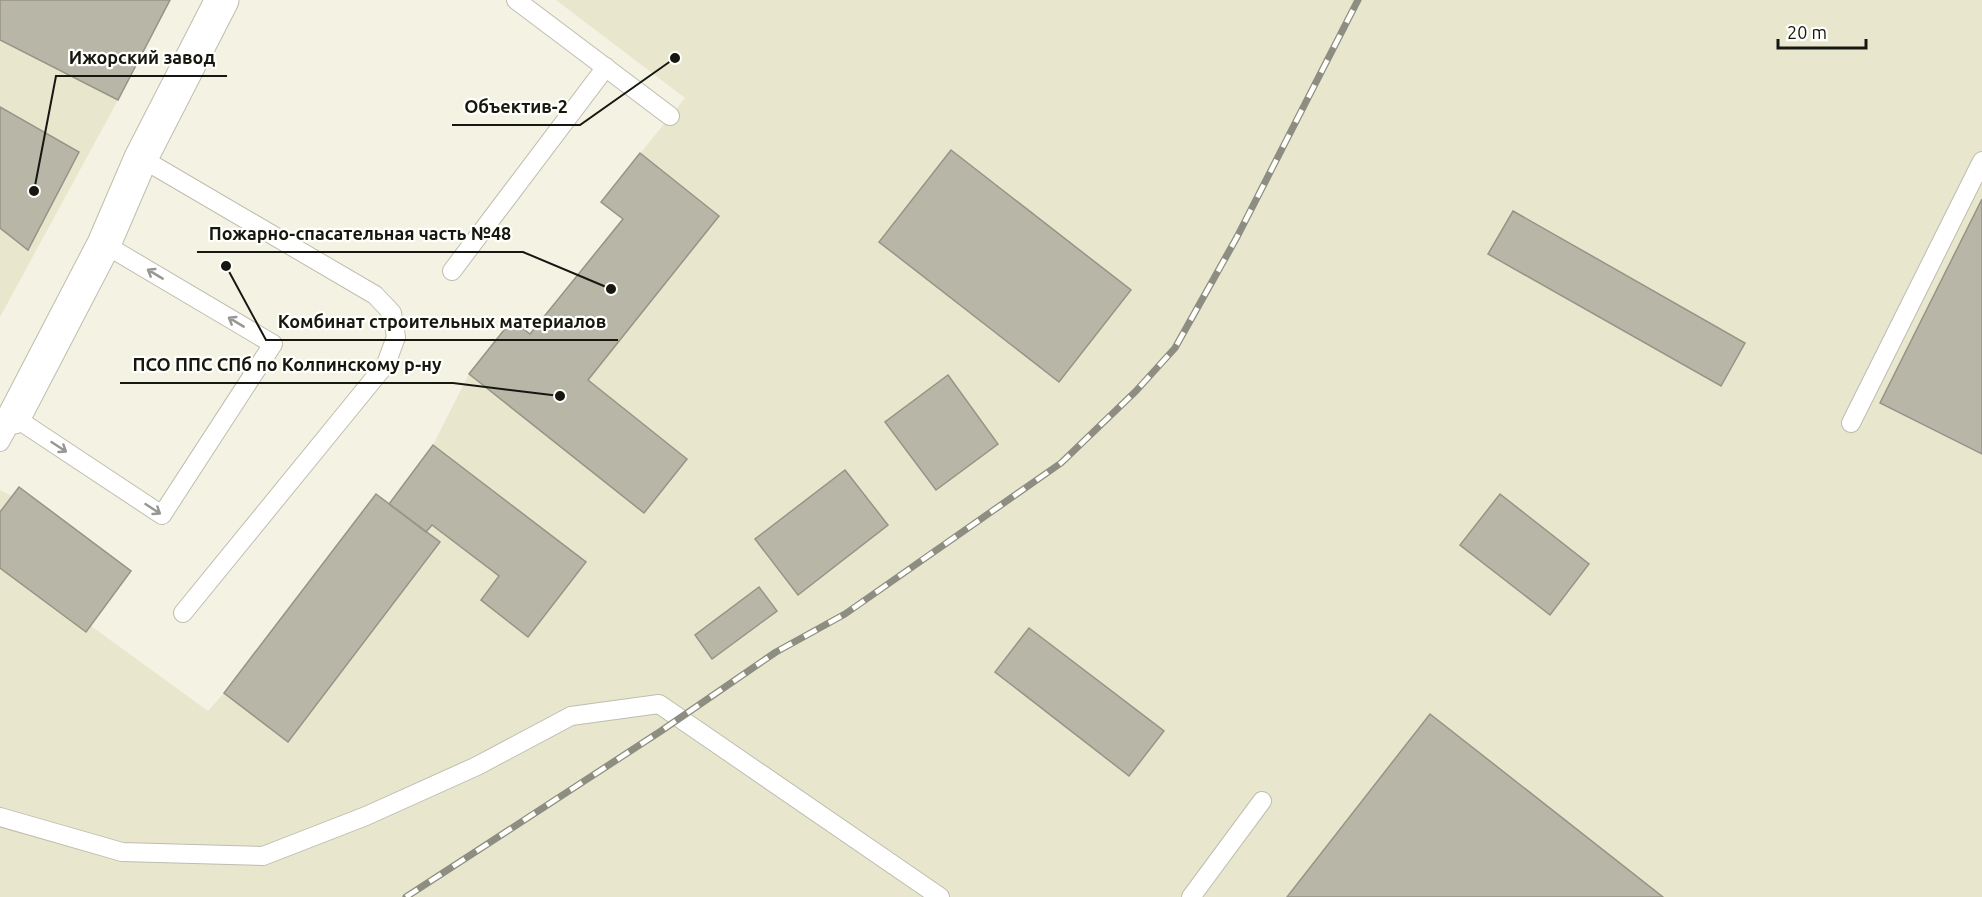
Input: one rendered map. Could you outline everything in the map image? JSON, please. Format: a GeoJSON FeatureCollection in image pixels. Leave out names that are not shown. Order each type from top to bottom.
{"type":"FeatureCollection","features":[{"type":"Feature","properties":{"kind":"street"},"geometry":{"type":"LineString","coordinates":[[7,430],[104,244],[141,158],[222,0]]}},
{"type":"Feature","properties":{"kind":"lane"},"geometry":{"type":"LineString","coordinates":[[516,0],[670,116]]}},
{"type":"Feature","properties":{"kind":"lane"},"geometry":{"type":"LineString","coordinates":[[452,271],[606,67]]}},
{"type":"Feature","properties":{"kind":"lane"},"geometry":{"type":"LineString","coordinates":[[141,158],[375,295],[392,313],[396,337],[386,364],[183,613]]}},
{"type":"Feature","properties":{"kind":"lane"},"geometry":{"type":"LineString","coordinates":[[1851,423],[1982,161]]}},
{"type":"Feature","properties":{"kind":"lane"},"geometry":{"type":"LineString","coordinates":[[7,430],[162,515],[273,344],[104,244]]}},
{"type":"Feature","properties":{"kind":"lane"},"geometry":{"type":"LineString","coordinates":[[0,817],[122,852],[263,856],[366,816],[477,766],[571,716],[659,704],[940,897]]}},
{"type":"Feature","properties":{"kind":"lane"},"geometry":{"type":"LineString","coordinates":[[1191,897],[1262,801]]}},
{"type":"Feature","properties":{"kind":"shaded area"},"geometry":{"type":"Polygon","coordinates":[[[0,0],[170,0],[0,317],[0,0]]]}},
{"type":"Feature","properties":{"kind":"shaded area"},"geometry":{"type":"Polygon","coordinates":[[[556,0],[1982,0],[1982,897],[0,897],[0,490],[12,496],[19,487],[131,571],[91,626],[208,711],[376,494],[389,503],[433,445],[469,374],[512,320],[530,334],[622,219],[601,202],[685,98],[556,0]]]}},
{"type":"Feature","properties":{"kind":"building"},"geometry":{"type":"Polygon","coordinates":[[[0,0],[170,0],[118,100],[0,40],[0,0]]]}},
{"type":"Feature","properties":{"kind":"building"},"geometry":{"type":"Polygon","coordinates":[[[0,107],[79,152],[28,250],[0,228],[0,107]]]}},
{"type":"Feature","properties":{"kind":"building"},"geometry":{"type":"Polygon","coordinates":[[[951,150],[1131,290],[1059,382],[879,242],[951,150]]]}},
{"type":"Feature","properties":{"kind":"building"},"geometry":{"type":"Polygon","coordinates":[[[640,153],[719,216],[588,380],[687,459],[644,513],[469,374],[512,320],[530,334],[623,219],[601,202],[640,153]]]}},
{"type":"Feature","properties":{"kind":"building"},"geometry":{"type":"Polygon","coordinates":[[[1982,199],[1982,454],[1880,403],[1982,199]]]}},
{"type":"Feature","properties":{"kind":"building"},"geometry":{"type":"Polygon","coordinates":[[[1513,211],[1745,343],[1721,386],[1488,254],[1513,211]]]}},
{"type":"Feature","properties":{"kind":"building"},"geometry":{"type":"Polygon","coordinates":[[[948,375],[998,444],[936,490],[885,422],[948,375]]]}},
{"type":"Feature","properties":{"kind":"building"},"geometry":{"type":"Polygon","coordinates":[[[433,445],[586,562],[528,637],[481,600],[499,576],[432,525],[426,532],[389,504],[433,445]]]}},
{"type":"Feature","properties":{"kind":"building"},"geometry":{"type":"Polygon","coordinates":[[[845,470],[888,525],[798,595],[755,539],[845,470]]]}},
{"type":"Feature","properties":{"kind":"building"},"geometry":{"type":"Polygon","coordinates":[[[19,487],[131,571],[86,632],[0,568],[0,512],[19,487]]]}},
{"type":"Feature","properties":{"kind":"building"},"geometry":{"type":"Polygon","coordinates":[[[376,494],[440,542],[288,742],[224,693],[376,494]]]}},
{"type":"Feature","properties":{"kind":"building"},"geometry":{"type":"Polygon","coordinates":[[[1500,494],[1589,564],[1550,615],[1460,545],[1500,494]]]}},
{"type":"Feature","properties":{"kind":"building"},"geometry":{"type":"Polygon","coordinates":[[[759,587],[777,611],[712,659],[695,635],[759,587]]]}},
{"type":"Feature","properties":{"kind":"building"},"geometry":{"type":"Polygon","coordinates":[[[1029,628],[1164,731],[1129,776],[995,672],[1029,628]]]}},
{"type":"Feature","properties":{"kind":"building"},"geometry":{"type":"Polygon","coordinates":[[[1430,714],[1663,897],[1287,897],[1430,714]]]}},
{"type":"Feature","properties":{"kind":"railway"},"geometry":{"type":"LineString","coordinates":[[406,897],[661,731],[776,652],[845,614],[1061,463],[1136,391],[1175,348],[1237,237],[1358,0]]}},
{"type":"Feature","properties":{"kind":"place","name":"Объектив-2"},"geometry":{"type":"Point","coordinates":[675,58]}},
{"type":"Feature","properties":{"kind":"place","name":"Ижорский завод"},"geometry":{"type":"Point","coordinates":[34,191]}},
{"type":"Feature","properties":{"kind":"place","name":"Комбинат строительных материалов"},"geometry":{"type":"Point","coordinates":[226,266]}},
{"type":"Feature","properties":{"kind":"place","name":"Пожарно-спасательная часть №48"},"geometry":{"type":"Point","coordinates":[611,289]}},
{"type":"Feature","properties":{"kind":"place","name":"ПСО ППС СПб по Колпинскому р-ну"},"geometry":{"type":"Point","coordinates":[560,396]}}]}
